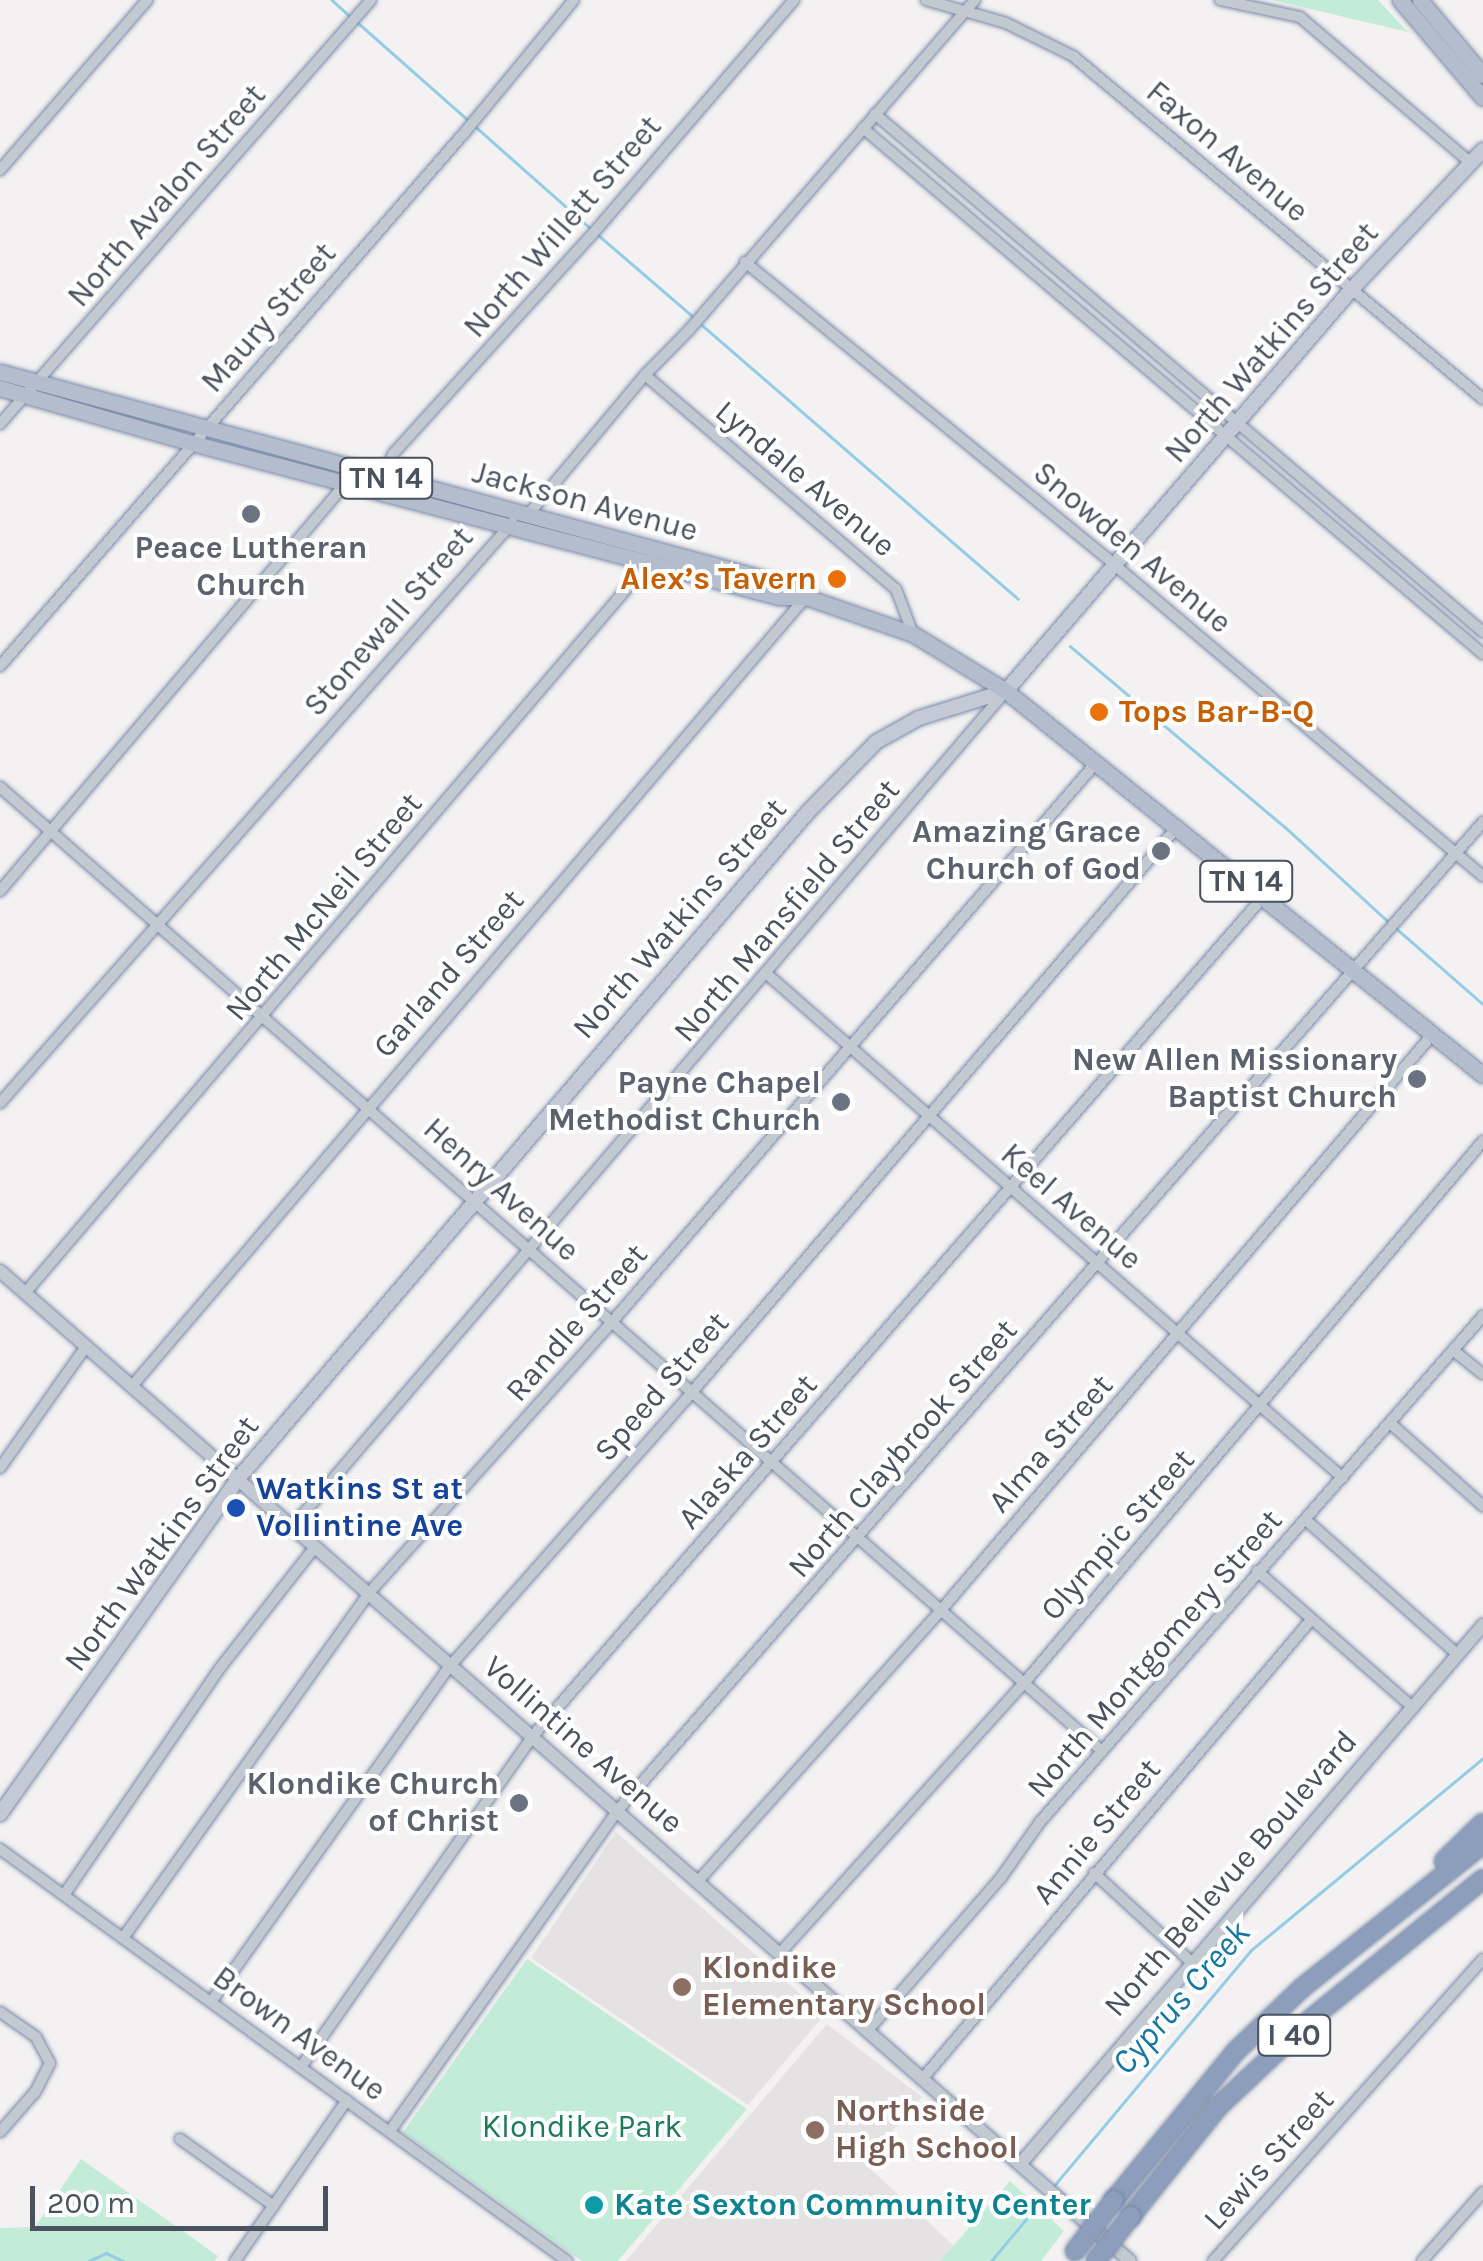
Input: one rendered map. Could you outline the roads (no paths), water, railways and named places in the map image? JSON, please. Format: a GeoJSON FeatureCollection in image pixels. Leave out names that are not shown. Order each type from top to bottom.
{"type":"FeatureCollection","features":[{"type":"Feature","properties":{"kind":"highway"},"geometry":{"type":"LineString","coordinates":[[1392,1914],[1483,1823]]}},
{"type":"Feature","properties":{"kind":"highway","name":"I 40"},"geometry":{"type":"LineString","coordinates":[[1071,2256],[1236,2051],[1303,1987],[1483,1841]]}},
{"type":"Feature","properties":{"kind":"highway","name":"I 40"},"geometry":{"type":"LineString","coordinates":[[1096,2261],[1218,2107],[1312,2018],[1483,1879]]}},
{"type":"Feature","properties":{"kind":"main road"},"geometry":{"type":"LineString","coordinates":[[1400,0],[1483,98]]}},
{"type":"Feature","properties":{"kind":"main road"},"geometry":{"type":"LineString","coordinates":[[1420,0],[1483,75]]}},
{"type":"Feature","properties":{"kind":"main road","name":"North Watkins Street"},"geometry":{"type":"LineString","coordinates":[[0,1814],[237,1480],[807,813],[876,742],[920,718],[1006,691],[1352,289],[1483,150]]}},
{"type":"Feature","properties":{"kind":"main road","name":"Jackson Avenue"},"geometry":{"type":"LineString","coordinates":[[0,372],[31,388],[192,443],[346,484],[381,484],[530,515],[654,557]]}},
{"type":"Feature","properties":{"kind":"main road","name":"Jackson Avenue"},"geometry":{"type":"LineString","coordinates":[[0,388],[31,388],[208,426],[357,470],[381,484],[508,526],[784,584],[806,597],[913,634],[1006,691],[1483,1075]]}},
{"type":"Feature","properties":{"kind":"street"},"geometry":{"type":"LineString","coordinates":[[0,170],[147,0]]}},
{"type":"Feature","properties":{"kind":"street","name":"North Avalon Street"},"geometry":{"type":"LineString","coordinates":[[0,424],[371,0]]}},
{"type":"Feature","properties":{"kind":"street","name":"Maury Street"},"geometry":{"type":"LineString","coordinates":[[0,666],[465,132],[574,0]]}},
{"type":"Feature","properties":{"kind":"street","name":"North Willett Street"},"geometry":{"type":"LineString","coordinates":[[381,484],[393,454],[590,237],[794,0]]}},
{"type":"Feature","properties":{"kind":"street","name":"Faxon Avenue"},"geometry":{"type":"LineString","coordinates":[[926,0],[1035,35],[1073,56],[1483,400]]}},
{"type":"Feature","properties":{"kind":"street","name":"Stonewall Street"},"geometry":{"type":"LineString","coordinates":[[0,1103],[508,526],[530,515],[645,375],[689,330],[975,0]]}},
{"type":"Feature","properties":{"kind":"street"},"geometry":{"type":"LineString","coordinates":[[1220,0],[1300,16],[1471,163]]}},
{"type":"Feature","properties":{"kind":"street"},"geometry":{"type":"LineString","coordinates":[[875,114],[1483,632]]}},
{"type":"Feature","properties":{"kind":"street"},"geometry":{"type":"LineString","coordinates":[[863,128],[1483,654]]}},
{"type":"Feature","properties":{"kind":"street"},"geometry":{"type":"LineString","coordinates":[[1018,260],[1028,247]]}},
{"type":"Feature","properties":{"kind":"street"},"geometry":{"type":"LineString","coordinates":[[1034,273],[1045,261]]}},
{"type":"Feature","properties":{"kind":"street","name":"Snowden Avenue"},"geometry":{"type":"LineString","coordinates":[[745,262],[1117,566],[1483,876]]}},
{"type":"Feature","properties":{"kind":"street","name":"Lyndale Avenue"},"geometry":{"type":"LineString","coordinates":[[645,375],[896,589],[913,634]]}},
{"type":"Feature","properties":{"kind":"street"},"geometry":{"type":"LineString","coordinates":[[0,890],[357,470]]}},
{"type":"Feature","properties":{"kind":"street","name":"North McNeil Street"},"geometry":{"type":"LineString","coordinates":[[25,1293],[654,557]]}},
{"type":"Feature","properties":{"kind":"street"},"geometry":{"type":"LineString","coordinates":[[1404,587],[1414,574]]}},
{"type":"Feature","properties":{"kind":"street","name":"Garland Street"},"geometry":{"type":"LineString","coordinates":[[132,1386],[806,597]]}},
{"type":"Feature","properties":{"kind":"street","name":"North Mansfield Street"},"geometry":{"type":"LineString","coordinates":[[292,1526],[1006,691]]}},
{"type":"Feature","properties":{"kind":"street","name":"Randle Street"},"geometry":{"type":"LineString","coordinates":[[123,1938],[368,1594],[611,1323],[1096,763]]}},
{"type":"Feature","properties":{"kind":"street","name":"Henry Avenue"},"geometry":{"type":"LineString","coordinates":[[0,787],[476,1198],[611,1323],[1102,1751]]}},
{"type":"Feature","properties":{"kind":"street","name":"North Claybrook Street"},"geometry":{"type":"LineString","coordinates":[[390,2131],[618,1811],[1483,822]]}},
{"type":"Feature","properties":{"kind":"street","name":"Speed Street"},"geometry":{"type":"LineString","coordinates":[[212,2002],[450,1666],[692,1392],[1178,826]]}},
{"type":"Feature","properties":{"kind":"street","name":"Alaska Street"},"geometry":{"type":"LineString","coordinates":[[302,2067],[531,1738],[1264,895]]}},
{"type":"Feature","properties":{"kind":"street","name":"Keel Avenue"},"geometry":{"type":"LineString","coordinates":[[766,974],[1343,1478]]}},
{"type":"Feature","properties":{"kind":"street","name":"Alma Street"},"geometry":{"type":"LineString","coordinates":[[699,1880],[942,1610],[1432,1034]]}},
{"type":"Feature","properties":{"kind":"street","name":"Olympic Street"},"geometry":{"type":"LineString","coordinates":[[781,1952],[1025,1682],[1483,1142]]}},
{"type":"Feature","properties":{"kind":"street","name":"Vollintine Avenue"},"geometry":{"type":"LineString","coordinates":[[0,1272],[924,2076],[1130,2261]]}},
{"type":"Feature","properties":{"kind":"street","name":"North Montgomery Street"},"geometry":{"type":"LineString","coordinates":[[870,2029],[1102,1751],[1483,1316]]}},
{"type":"Feature","properties":{"kind":"street"},"geometry":{"type":"LineString","coordinates":[[0,1468],[85,1348]]}},
{"type":"Feature","properties":{"kind":"street"},"geometry":{"type":"LineString","coordinates":[[1453,1350],[1483,1374]]}},
{"type":"Feature","properties":{"kind":"street"},"geometry":{"type":"LineString","coordinates":[[1390,1423],[1483,1506]]}},
{"type":"Feature","properties":{"kind":"street"},"geometry":{"type":"LineString","coordinates":[[1306,1520],[1457,1654]]}},
{"type":"Feature","properties":{"kind":"street"},"geometry":{"type":"LineString","coordinates":[[64,1895],[220,1668],[315,1547]]}},
{"type":"Feature","properties":{"kind":"street"},"geometry":{"type":"LineString","coordinates":[[1257,1571],[1412,1706]]}},
{"type":"Feature","properties":{"kind":"street","name":"Annie Street"},"geometry":{"type":"LineString","coordinates":[[924,2076],[1310,1621]]}},
{"type":"Feature","properties":{"kind":"street","name":"North Bellevue Boulevard"},"geometry":{"type":"LineString","coordinates":[[1022,2162],[1483,1625]]}},
{"type":"Feature","properties":{"kind":"street","name":"Brown Avenue"},"geometry":{"type":"LineString","coordinates":[[0,1849],[567,2261]]}},
{"type":"Feature","properties":{"kind":"street"},"geometry":{"type":"LineString","coordinates":[[1094,1873],[1190,1962]]}},
{"type":"Feature","properties":{"kind":"street","name":"Lewis Street"},"geometry":{"type":"LineString","coordinates":[[1213,2261],[1483,1959]]}},
{"type":"Feature","properties":{"kind":"street"},"geometry":{"type":"LineString","coordinates":[[0,2012],[36,2037],[50,2063],[35,2092],[0,2132]]}},
{"type":"Feature","properties":{"kind":"street"},"geometry":{"type":"LineString","coordinates":[[234,2261],[347,2100]]}},
{"type":"Feature","properties":{"kind":"street"},"geometry":{"type":"LineString","coordinates":[[180,2139],[274,2206]]}},
{"type":"Feature","properties":{"kind":"street"},"geometry":{"type":"LineString","coordinates":[[1422,2261],[1483,2192]]}},
{"type":"Feature","properties":{"kind":"waterway"},"geometry":{"type":"LineString","coordinates":[[332,0],[350,16]]}},
{"type":"Feature","properties":{"kind":"waterway"},"geometry":{"type":"LineString","coordinates":[[356,21],[470,122]]}},
{"type":"Feature","properties":{"kind":"waterway"},"geometry":{"type":"LineString","coordinates":[[476,127],[590,228]]}},
{"type":"Feature","properties":{"kind":"waterway"},"geometry":{"type":"LineString","coordinates":[[596,233],[696,319]]}},
{"type":"Feature","properties":{"kind":"waterway"},"geometry":{"type":"LineString","coordinates":[[702,325],[1018,599]]}},
{"type":"Feature","properties":{"kind":"waterway"},"geometry":{"type":"LineString","coordinates":[[1070,646],[1284,826],[1391,924]]}},
{"type":"Feature","properties":{"kind":"waterway"},"geometry":{"type":"LineString","coordinates":[[1397,929],[1483,1004]]}},
{"type":"Feature","properties":{"kind":"waterway","name":"Cyprus Creek"},"geometry":{"type":"LineString","coordinates":[[1053,2187],[1250,1951],[1483,1758]]}},
{"type":"Feature","properties":{"kind":"waterway","name":"Cyprus Creek"},"geometry":{"type":"LineString","coordinates":[[991,2261],[1048,2193]]}},
{"type":"Feature","properties":{"kind":"waterway","name":"Cyprus Creek"},"geometry":{"type":"LineString","coordinates":[[89,2261],[106,2253],[123,2261]]}},
{"type":"Feature","properties":{"kind":"place","name":"Peace Lutheran Church"},"geometry":{"type":"Point","coordinates":[251,514]}},
{"type":"Feature","properties":{"kind":"place","name":"Alex’s Tavern"},"geometry":{"type":"Point","coordinates":[837,579]}},
{"type":"Feature","properties":{"kind":"place","name":"Tops Bar-B-Q"},"geometry":{"type":"Point","coordinates":[1099,712]}},
{"type":"Feature","properties":{"kind":"place","name":"Amazing Grace Church of God"},"geometry":{"type":"Point","coordinates":[1161,851]}},
{"type":"Feature","properties":{"kind":"place","name":"New Allen Missionary Baptist Church"},"geometry":{"type":"Point","coordinates":[1417,1079]}},
{"type":"Feature","properties":{"kind":"place","name":"Payne Chapel Methodist Church"},"geometry":{"type":"Point","coordinates":[841,1102]}},
{"type":"Feature","properties":{"kind":"place","name":"Watkins St at Vollintine Ave"},"geometry":{"type":"Point","coordinates":[236,1508]}},
{"type":"Feature","properties":{"kind":"place","name":"Klondike Church of Christ"},"geometry":{"type":"Point","coordinates":[519,1803]}},
{"type":"Feature","properties":{"kind":"place","name":"Klondike Elementary School"},"geometry":{"type":"Point","coordinates":[682,1987]}},
{"type":"Feature","properties":{"kind":"place","name":"Northside High School"},"geometry":{"type":"Point","coordinates":[815,2130]}},
{"type":"Feature","properties":{"kind":"place","name":"Kate Sexton Community Center"},"geometry":{"type":"Point","coordinates":[594,2205]}},
{"type":"Feature","properties":{"kind":"park label","name":"Klondike Park"},"geometry":{"type":"Point","coordinates":[582,2127]}}]}
